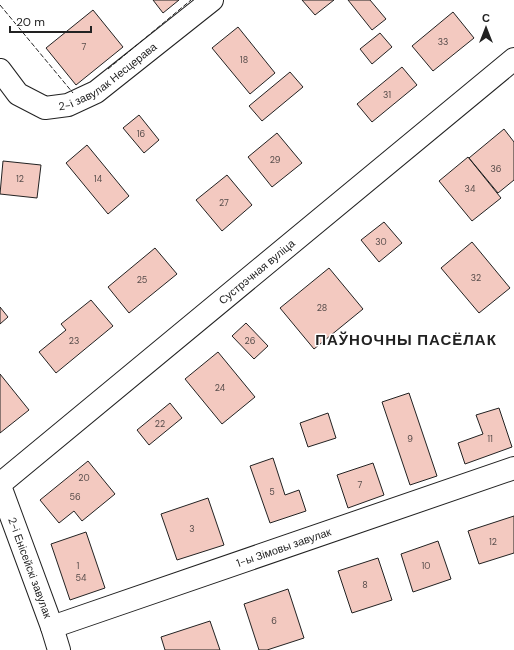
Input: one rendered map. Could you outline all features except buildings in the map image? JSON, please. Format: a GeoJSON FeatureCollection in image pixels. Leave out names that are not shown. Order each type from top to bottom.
{"type":"FeatureCollection","features":[{"type":"Feature","properties":{"kind":"street","name":"2-і завулак Несцерава"},"geometry":{"type":"LineString","coordinates":[[0,70],[18,94],[45,108],[68,105],[96,92],[212,0]]}},
{"type":"Feature","properties":{"kind":"street","name":"Сустрэчная вуліца"},"geometry":{"type":"LineString","coordinates":[[0,485],[514,59]]}},
{"type":"Feature","properties":{"kind":"street","name":"1-ы Зімовы завулак"},"geometry":{"type":"LineString","coordinates":[[52,627],[514,468]]}},
{"type":"Feature","properties":{"kind":"street","name":"2-і Енісейскі завулак"},"geometry":{"type":"LineString","coordinates":[[0,485],[60,650]]}},
{"type":"Feature","properties":{"kind":"fence"},"geometry":{"type":"LineString","coordinates":[[108,69],[191,0]]}},
{"type":"Feature","properties":{"kind":"fence"},"geometry":{"type":"LineString","coordinates":[[0,5],[73,93]]}},
{"type":"Feature","properties":{"kind":"district","name":"ПАЎНОЧНЫ ПАСЁЛАК"},"geometry":{"type":"Point","coordinates":[406,340]}}]}
